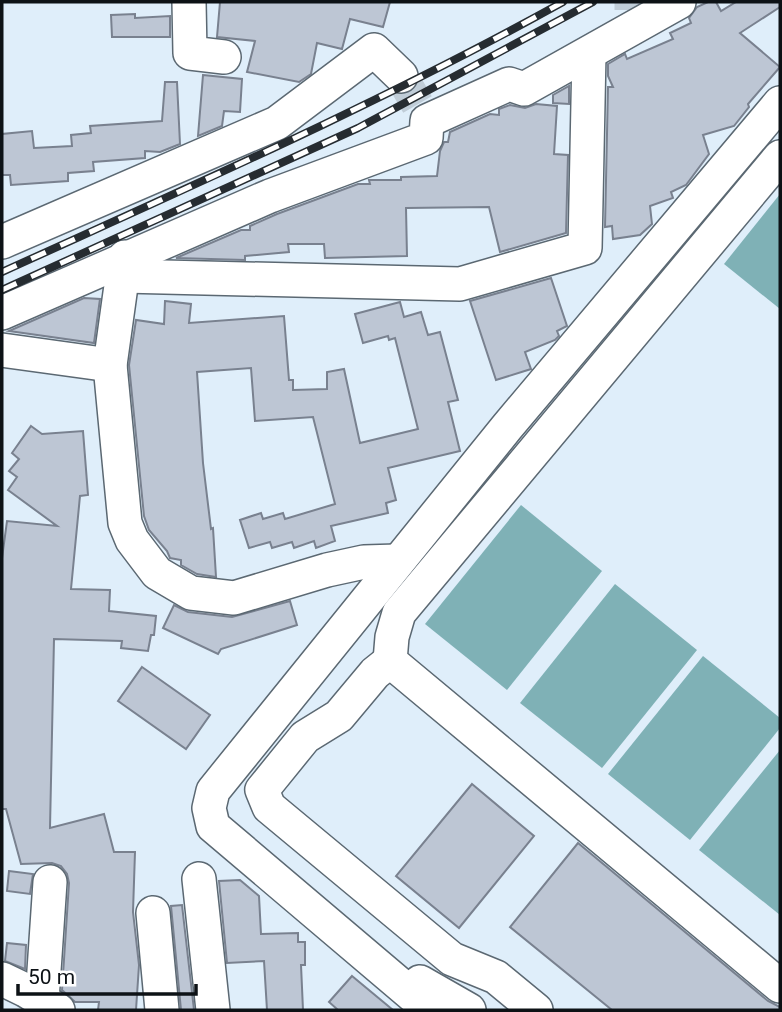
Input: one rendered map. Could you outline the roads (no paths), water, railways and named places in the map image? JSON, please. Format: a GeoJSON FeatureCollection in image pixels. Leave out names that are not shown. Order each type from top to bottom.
{"type":"FeatureCollection","features":[{"type":"Feature","properties":{"kind":"street"},"geometry":{"type":"LineString","coordinates":[[190,2],[191,52],[225,57]]}},
{"type":"Feature","properties":{"kind":"street"},"geometry":{"type":"LineString","coordinates":[[2,313],[124,267],[270,196],[426,138],[427,121],[509,84],[524,89],[589,54],[630,20],[679,2]]}},
{"type":"Feature","properties":{"kind":"street"},"geometry":{"type":"LineString","coordinates":[[2,242],[277,123],[374,50],[401,76]]}},
{"type":"Feature","properties":{"kind":"street"},"geometry":{"type":"LineString","coordinates":[[124,267],[460,284],[585,248],[589,54]]}},
{"type":"Feature","properties":{"kind":"street"},"geometry":{"type":"LineString","coordinates":[[419,1001],[213,826],[209,808],[213,791],[397,561],[780,103]]}},
{"type":"Feature","properties":{"kind":"street"},"geometry":{"type":"LineString","coordinates":[[536,1010],[496,977],[452,959],[269,807],[262,790],[305,737],[340,716],[375,673],[390,661],[392,637],[399,613],[780,157]]}},
{"type":"Feature","properties":{"kind":"street"},"geometry":{"type":"LineString","coordinates":[[124,267],[110,365],[125,523],[132,540],[157,573],[191,593],[234,598],[327,570],[364,562],[397,561]]}},
{"type":"Feature","properties":{"kind":"street"},"geometry":{"type":"LineString","coordinates":[[2,350],[110,365]]}},
{"type":"Feature","properties":{"kind":"street"},"geometry":{"type":"LineString","coordinates":[[390,661],[776,974]]}},
{"type":"Feature","properties":{"kind":"street"},"geometry":{"type":"LineString","coordinates":[[199,879],[213,1010]]}},
{"type":"Feature","properties":{"kind":"street"},"geometry":{"type":"LineString","coordinates":[[2,979],[50,1005],[50,882]]}},
{"type":"Feature","properties":{"kind":"street"},"geometry":{"type":"LineString","coordinates":[[153,913],[162,1010]]}},
{"type":"Feature","properties":{"kind":"street"},"geometry":{"type":"LineString","coordinates":[[419,1001],[421,982],[469,1010]]}},
{"type":"Feature","properties":{"kind":"tunnel"},"geometry":{"type":"LineString","coordinates":[[631,2],[631,10]]}},
{"type":"Feature","properties":{"kind":"tunnel"},"geometry":{"type":"LineString","coordinates":[[401,76],[427,121]]}},
{"type":"Feature","properties":{"kind":"railway"},"geometry":{"type":"LineString","coordinates":[[2,272],[355,109],[563,2]]}},
{"type":"Feature","properties":{"kind":"railway"},"geometry":{"type":"LineString","coordinates":[[2,290],[358,128],[593,2]]}}]}
